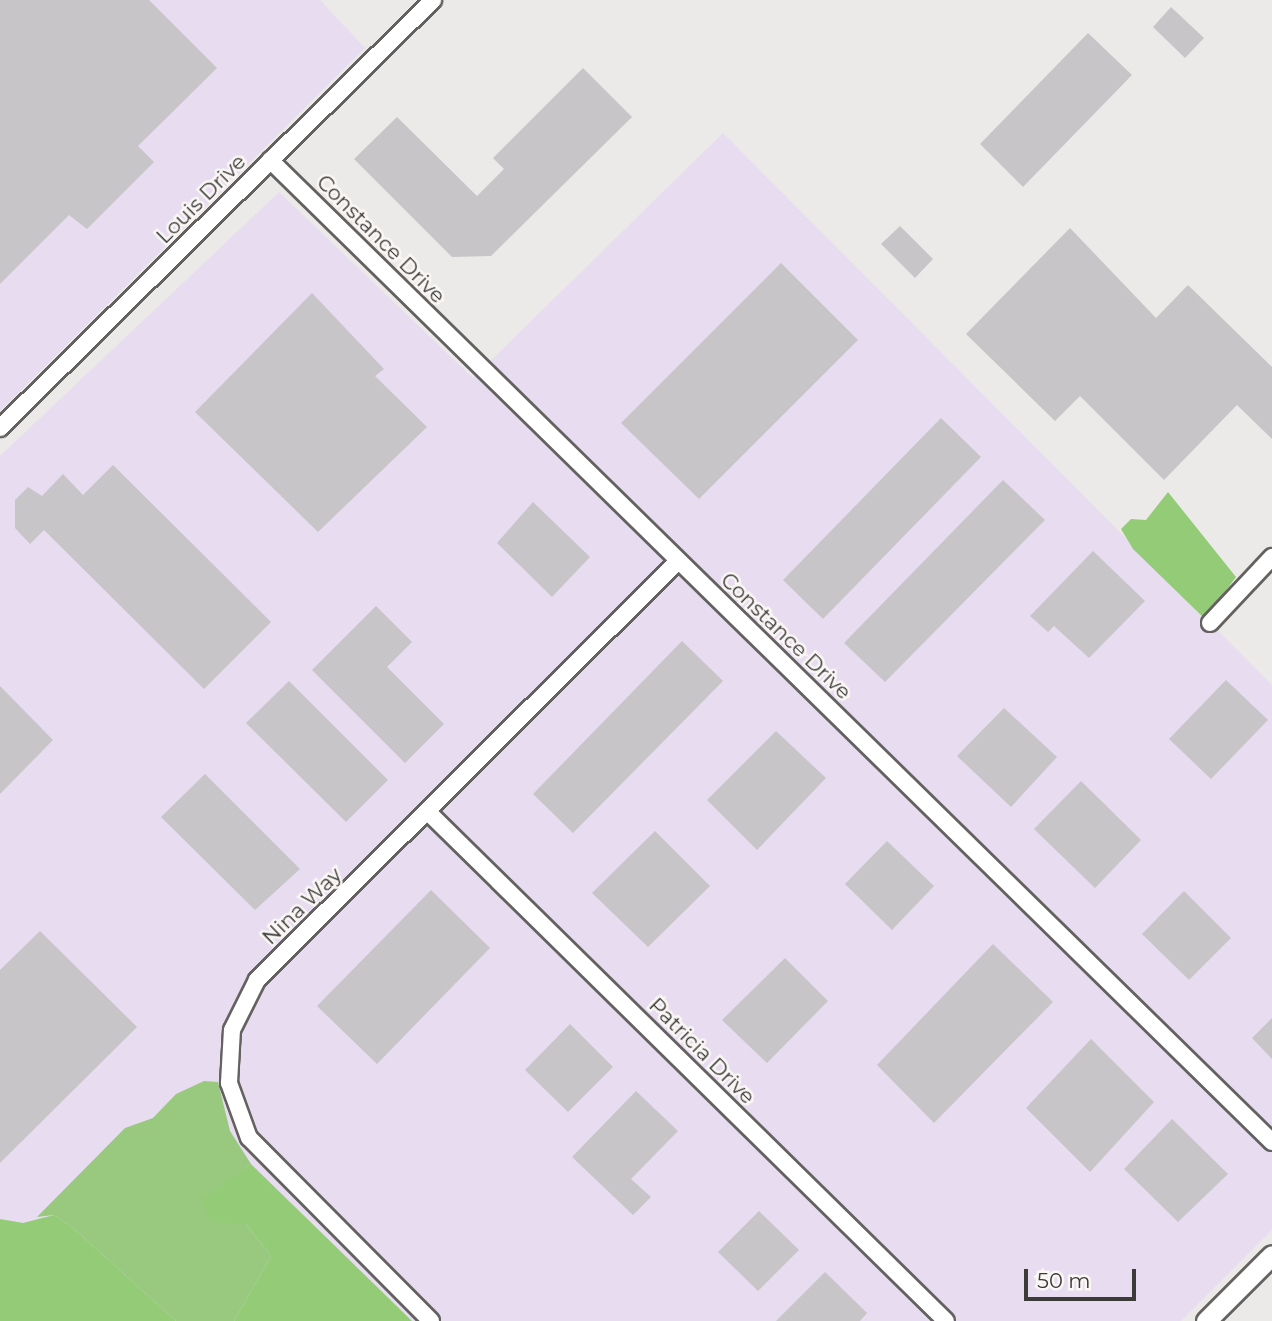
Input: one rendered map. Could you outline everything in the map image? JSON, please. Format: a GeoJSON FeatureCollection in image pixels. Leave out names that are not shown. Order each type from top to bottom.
{"type":"FeatureCollection","features":[{"type":"Feature","properties":{"kind":"street","name":"Louis Drive"},"geometry":{"type":"LineString","coordinates":[[0,428],[433,0]]}},
{"type":"Feature","properties":{"kind":"street","name":"Constance Drive"},"geometry":{"type":"LineString","coordinates":[[270,160],[1272,1142]]}},
{"type":"Feature","properties":{"kind":"street"},"geometry":{"type":"LineString","coordinates":[[1210,623],[1272,557]]}},
{"type":"Feature","properties":{"kind":"street","name":"Nina Way"},"geometry":{"type":"LineString","coordinates":[[431,1321],[249,1138],[234,1102],[228,1063],[237,1014],[257,980],[678,561]]}},
{"type":"Feature","properties":{"kind":"street","name":"Patricia Drive"},"geometry":{"type":"LineString","coordinates":[[428,812],[946,1321]]}},
{"type":"Feature","properties":{"kind":"street"},"geometry":{"type":"LineString","coordinates":[[1206,1321],[1272,1255]]}},
{"type":"Feature","properties":{"kind":"shaded area"},"geometry":{"type":"Polygon","coordinates":[[[0,0],[320,0],[365,48],[0,411],[0,0]]]}},
{"type":"Feature","properties":{"kind":"shaded area"},"geometry":{"type":"Polygon","coordinates":[[[723,133],[1272,685],[1272,1230],[1181,1321],[0,1321],[0,456],[279,192],[473,378],[723,133]]]}},
{"type":"Feature","properties":{"kind":"green space"},"geometry":{"type":"Polygon","coordinates":[[[1168,492],[1236,577],[1205,619],[1133,549],[1121,529],[1131,519],[1146,520],[1168,492]]]}},
{"type":"Feature","properties":{"kind":"green space"},"geometry":{"type":"Polygon","coordinates":[[[204,1081],[218,1082],[230,1131],[251,1164],[202,1201],[246,1224],[271,1256],[234,1321],[176,1321],[73,1228],[54,1215],[37,1217],[125,1128],[153,1118],[176,1094],[204,1081]]]}},
{"type":"Feature","properties":{"kind":"green space"},"geometry":{"type":"Polygon","coordinates":[[[251,1164],[412,1321],[234,1321],[271,1256],[246,1224],[211,1222],[201,1200],[251,1164]]]}},
{"type":"Feature","properties":{"kind":"green space"},"geometry":{"type":"Polygon","coordinates":[[[54,1215],[73,1228],[176,1321],[0,1321],[0,1219],[23,1223],[54,1215]]]}},
{"type":"Feature","properties":{"kind":"building"},"geometry":{"type":"Polygon","coordinates":[[[0,0],[149,0],[217,68],[138,146],[154,162],[87,229],[69,215],[0,284],[0,0]]]}},
{"type":"Feature","properties":{"kind":"building"},"geometry":{"type":"Polygon","coordinates":[[[1171,7],[1204,38],[1185,58],[1153,27],[1171,7]]]}},
{"type":"Feature","properties":{"kind":"building"},"geometry":{"type":"Polygon","coordinates":[[[1088,33],[1132,75],[1023,187],[980,144],[1088,33]]]}},
{"type":"Feature","properties":{"kind":"building"},"geometry":{"type":"Polygon","coordinates":[[[583,68],[632,117],[491,256],[452,257],[354,159],[397,117],[477,196],[504,169],[493,158],[583,68]]]}},
{"type":"Feature","properties":{"kind":"building"},"geometry":{"type":"Polygon","coordinates":[[[900,226],[933,259],[915,278],[881,244],[900,226]]]}},
{"type":"Feature","properties":{"kind":"building"},"geometry":{"type":"Polygon","coordinates":[[[1070,228],[1156,318],[1188,285],[1272,367],[1272,439],[1237,405],[1164,480],[1080,396],[1055,421],[966,334],[1070,228]]]}},
{"type":"Feature","properties":{"kind":"building"},"geometry":{"type":"Polygon","coordinates":[[[781,263],[858,340],[699,499],[621,423],[781,263]]]}},
{"type":"Feature","properties":{"kind":"building"},"geometry":{"type":"Polygon","coordinates":[[[312,293],[384,369],[375,376],[427,427],[318,532],[195,412],[312,293]]]}},
{"type":"Feature","properties":{"kind":"building"},"geometry":{"type":"Polygon","coordinates":[[[941,418],[981,457],[823,619],[783,580],[941,418]]]}},
{"type":"Feature","properties":{"kind":"building"},"geometry":{"type":"Polygon","coordinates":[[[113,465],[271,622],[204,689],[44,530],[30,544],[15,528],[15,500],[28,487],[42,496],[63,474],[83,495],[113,465]]]}},
{"type":"Feature","properties":{"kind":"building"},"geometry":{"type":"Polygon","coordinates":[[[1003,480],[1045,520],[885,682],[844,643],[1003,480]]]}},
{"type":"Feature","properties":{"kind":"building"},"geometry":{"type":"Polygon","coordinates":[[[533,502],[590,557],[552,597],[497,543],[533,502]]]}},
{"type":"Feature","properties":{"kind":"building"},"geometry":{"type":"Polygon","coordinates":[[[1093,551],[1145,601],[1089,658],[1054,626],[1048,632],[1030,616],[1093,551]]]}},
{"type":"Feature","properties":{"kind":"building"},"geometry":{"type":"Polygon","coordinates":[[[376,606],[412,642],[387,667],[444,724],[405,763],[312,670],[376,606]]]}},
{"type":"Feature","properties":{"kind":"building"},"geometry":{"type":"Polygon","coordinates":[[[682,641],[723,681],[573,833],[533,794],[682,641]]]}},
{"type":"Feature","properties":{"kind":"building"},"geometry":{"type":"Polygon","coordinates":[[[1226,680],[1268,720],[1211,779],[1169,739],[1226,680]]]}},
{"type":"Feature","properties":{"kind":"building"},"geometry":{"type":"Polygon","coordinates":[[[289,681],[388,780],[346,822],[246,723],[289,681]]]}},
{"type":"Feature","properties":{"kind":"building"},"geometry":{"type":"Polygon","coordinates":[[[0,686],[53,740],[0,794],[0,686]]]}},
{"type":"Feature","properties":{"kind":"building"},"geometry":{"type":"Polygon","coordinates":[[[1004,708],[1057,757],[1011,807],[957,756],[1004,708]]]}},
{"type":"Feature","properties":{"kind":"building"},"geometry":{"type":"Polygon","coordinates":[[[776,731],[826,778],[757,850],[707,800],[776,731]]]}},
{"type":"Feature","properties":{"kind":"building"},"geometry":{"type":"Polygon","coordinates":[[[205,774],[300,869],[255,910],[161,817],[205,774]]]}},
{"type":"Feature","properties":{"kind":"building"},"geometry":{"type":"Polygon","coordinates":[[[1081,781],[1141,840],[1095,888],[1034,829],[1081,781]]]}},
{"type":"Feature","properties":{"kind":"building"},"geometry":{"type":"Polygon","coordinates":[[[655,831],[710,886],[648,947],[592,893],[655,831]]]}},
{"type":"Feature","properties":{"kind":"building"},"geometry":{"type":"Polygon","coordinates":[[[887,841],[934,886],[892,930],[845,884],[887,841]]]}},
{"type":"Feature","properties":{"kind":"building"},"geometry":{"type":"Polygon","coordinates":[[[431,890],[490,948],[377,1064],[317,1006],[431,890]]]}},
{"type":"Feature","properties":{"kind":"building"},"geometry":{"type":"Polygon","coordinates":[[[1184,891],[1231,938],[1189,980],[1142,934],[1184,891]]]}},
{"type":"Feature","properties":{"kind":"building"},"geometry":{"type":"Polygon","coordinates":[[[40,931],[137,1027],[0,1163],[0,970],[40,931]]]}},
{"type":"Feature","properties":{"kind":"building"},"geometry":{"type":"Polygon","coordinates":[[[993,944],[1053,1002],[934,1123],[877,1065],[993,944]]]}},
{"type":"Feature","properties":{"kind":"building"},"geometry":{"type":"Polygon","coordinates":[[[785,958],[828,1001],[767,1063],[722,1020],[785,958]]]}},
{"type":"Feature","properties":{"kind":"building"},"geometry":{"type":"Polygon","coordinates":[[[1272,1018],[1272,1059],[1252,1038],[1272,1018]]]}},
{"type":"Feature","properties":{"kind":"building"},"geometry":{"type":"Polygon","coordinates":[[[570,1024],[613,1067],[568,1112],[525,1070],[570,1024]]]}},
{"type":"Feature","properties":{"kind":"building"},"geometry":{"type":"Polygon","coordinates":[[[1091,1039],[1154,1102],[1090,1172],[1026,1108],[1091,1039]]]}},
{"type":"Feature","properties":{"kind":"building"},"geometry":{"type":"Polygon","coordinates":[[[636,1091],[678,1131],[631,1179],[651,1197],[633,1215],[572,1157],[636,1091]]]}},
{"type":"Feature","properties":{"kind":"building"},"geometry":{"type":"Polygon","coordinates":[[[1172,1119],[1228,1174],[1178,1222],[1124,1169],[1172,1119]]]}},
{"type":"Feature","properties":{"kind":"building"},"geometry":{"type":"Polygon","coordinates":[[[759,1211],[799,1250],[758,1291],[718,1252],[759,1211]]]}},
{"type":"Feature","properties":{"kind":"building"},"geometry":{"type":"Polygon","coordinates":[[[825,1272],[867,1313],[860,1321],[776,1321],[825,1272]]]}}]}
